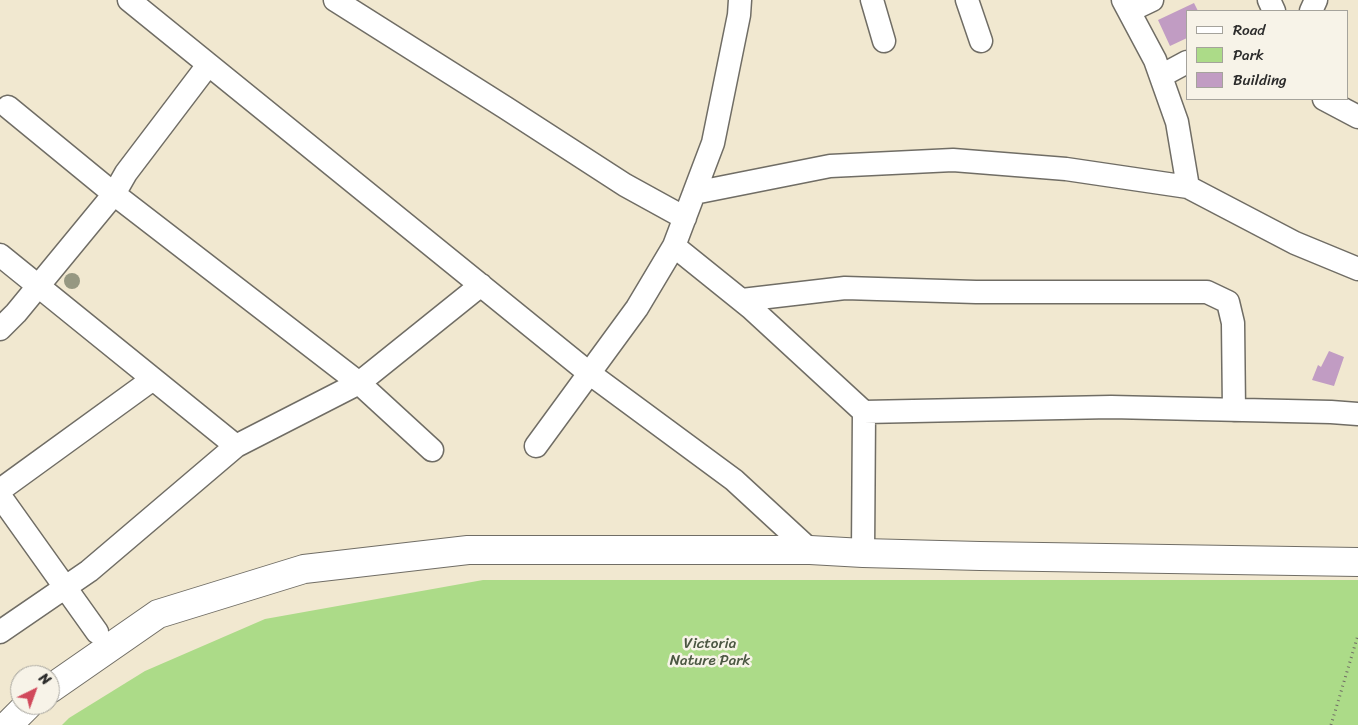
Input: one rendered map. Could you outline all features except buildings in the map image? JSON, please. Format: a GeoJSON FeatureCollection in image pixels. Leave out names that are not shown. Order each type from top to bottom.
{"type":"FeatureCollection","features":[{"type":"Feature","properties":{"kind":"street"},"geometry":{"type":"LineString","coordinates":[[128,0],[589,373],[734,480],[810,550]]}},
{"type":"Feature","properties":{"kind":"street"},"geometry":{"type":"LineString","coordinates":[[335,0],[626,185],[685,218]]}},
{"type":"Feature","properties":{"kind":"street"},"geometry":{"type":"LineString","coordinates":[[536,446],[638,308],[674,246],[713,143],[739,15],[740,0]]}},
{"type":"Feature","properties":{"kind":"street"},"geometry":{"type":"LineString","coordinates":[[872,0],[884,41]]}},
{"type":"Feature","properties":{"kind":"street"},"geometry":{"type":"LineString","coordinates":[[967,0],[982,41]]}},
{"type":"Feature","properties":{"kind":"street"},"geometry":{"type":"LineString","coordinates":[[1152,0],[1126,6],[1156,60],[1177,122],[1188,187]]}},
{"type":"Feature","properties":{"kind":"street"},"geometry":{"type":"LineString","coordinates":[[1161,76],[1186,63]]}},
{"type":"Feature","properties":{"kind":"street"},"geometry":{"type":"LineString","coordinates":[[0,329],[16,313],[114,194],[126,173],[208,65]]}},
{"type":"Feature","properties":{"kind":"street"},"geometry":{"type":"LineString","coordinates":[[1326,100],[1358,117]]}},
{"type":"Feature","properties":{"kind":"street"},"geometry":{"type":"LineString","coordinates":[[8,107],[114,194],[359,383],[432,450]]}},
{"type":"Feature","properties":{"kind":"street"},"geometry":{"type":"LineString","coordinates":[[694,193],[830,166],[953,160],[1066,169],[1188,187],[1295,243],[1358,269]]}},
{"type":"Feature","properties":{"kind":"street"},"geometry":{"type":"LineString","coordinates":[[674,246],[742,300],[864,412],[1111,407],[1358,414]]}},
{"type":"Feature","properties":{"kind":"street"},"geometry":{"type":"LineString","coordinates":[[0,255],[236,446]]}},
{"type":"Feature","properties":{"kind":"street"},"geometry":{"type":"LineString","coordinates":[[0,632],[89,571],[236,446],[359,383],[481,285]]}},
{"type":"Feature","properties":{"kind":"street"},"geometry":{"type":"LineString","coordinates":[[742,300],[845,288],[976,292],[1208,292],[1228,302],[1233,323],[1234,410]]}},
{"type":"Feature","properties":{"kind":"street"},"geometry":{"type":"LineString","coordinates":[[0,490],[153,379]]}},
{"type":"Feature","properties":{"kind":"street"},"geometry":{"type":"LineString","coordinates":[[863,554],[864,412]]}},
{"type":"Feature","properties":{"kind":"street"},"geometry":{"type":"LineString","coordinates":[[0,496],[97,632]]}},
{"type":"Feature","properties":{"kind":"street"},"geometry":{"type":"LineString","coordinates":[[60,682],[158,614],[304,568],[468,550],[810,550],[863,554],[1358,562]]}},
{"type":"Feature","properties":{"kind":"street"},"geometry":{"type":"LineString","coordinates":[[8,725],[18,715]]}},
{"type":"Feature","properties":{"kind":"path"},"geometry":{"type":"LineString","coordinates":[[1331,725],[1358,635]]}},
{"type":"Feature","properties":{"kind":"green space","name":"Victoria Nature Park"},"geometry":{"type":"Polygon","coordinates":[[[483,580],[1358,580],[1358,725],[62,725],[69,718],[145,671],[265,619],[483,580]]]}}]}
